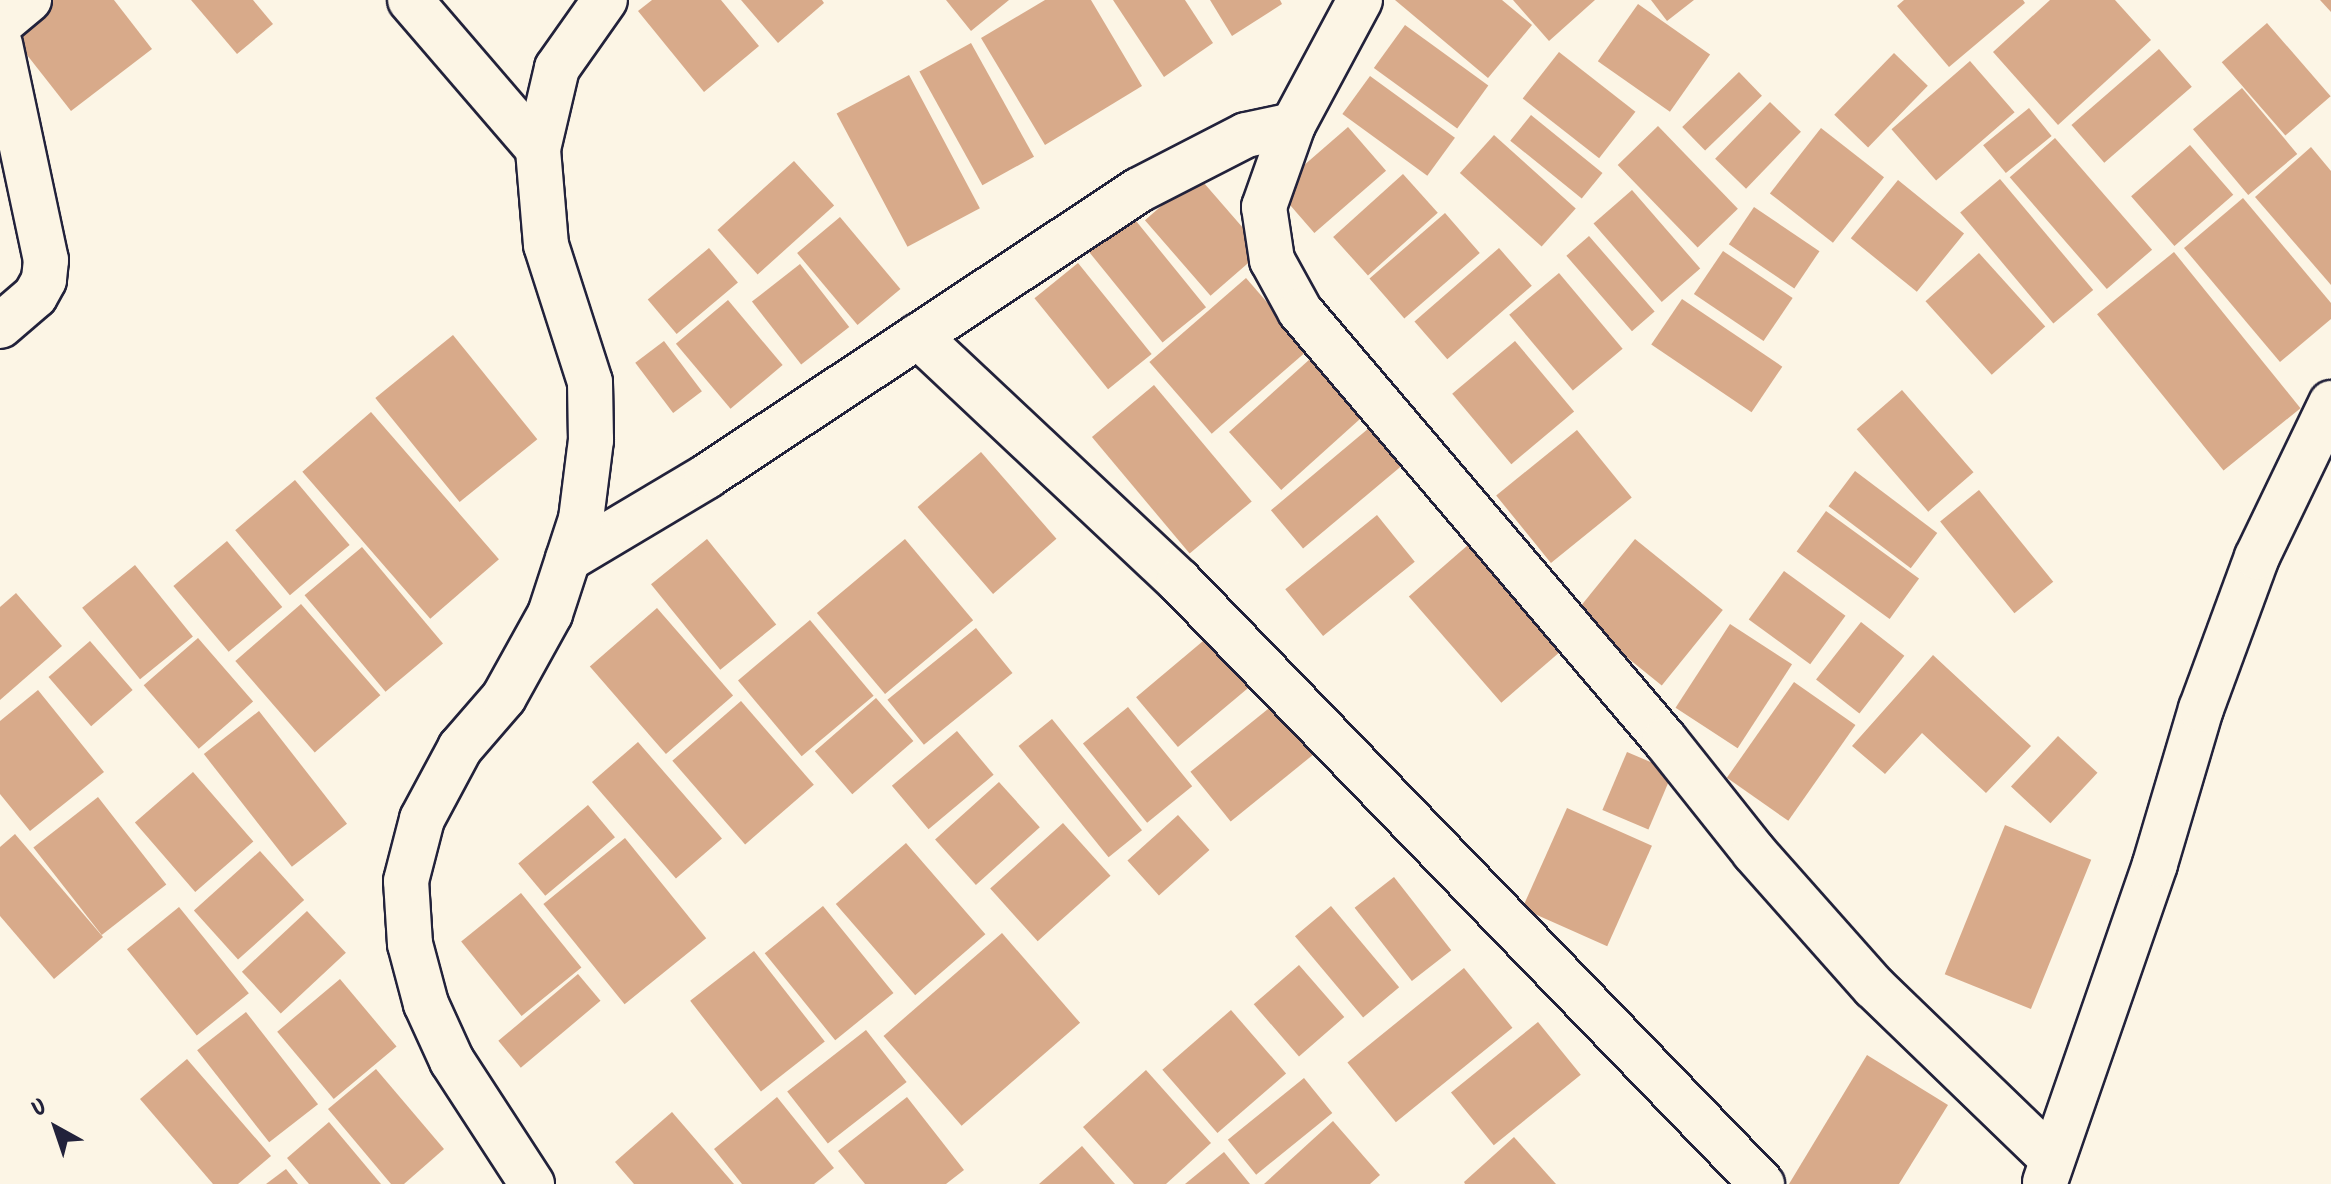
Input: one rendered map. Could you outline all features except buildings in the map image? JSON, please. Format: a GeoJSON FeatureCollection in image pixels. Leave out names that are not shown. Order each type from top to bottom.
{"type":"FeatureCollection","features":[{"type":"Feature","properties":{"kind":"street"},"geometry":{"type":"LineString","coordinates":[[0,24],[29,0]]}},
{"type":"Feature","properties":{"kind":"street"},"geometry":{"type":"LineString","coordinates":[[410,0],[538,149]]}},
{"type":"Feature","properties":{"kind":"street"},"geometry":{"type":"LineString","coordinates":[[532,1184],[452,1061],[426,1004],[410,944],[406,881],[422,819],[460,748],[504,697],[550,614],[581,519],[587,472],[590,382],[546,245],[538,149],[557,68],[605,0]]}},
{"type":"Feature","properties":{"kind":"street"},"geometry":{"type":"LineString","coordinates":[[1360,0],[1293,125],[1264,207],[1272,260],[1300,311],[1804,909],[2048,1171],[2252,571],[2331,403]]}},
{"type":"Feature","properties":{"kind":"street"},"geometry":{"type":"LineString","coordinates":[[0,44],[46,260],[44,280],[35,296],[0,326]]}},
{"type":"Feature","properties":{"kind":"street"},"geometry":{"type":"LineString","coordinates":[[568,559],[707,476],[1139,190],[1246,135],[1293,125]]}},
{"type":"Feature","properties":{"kind":"street"},"geometry":{"type":"LineString","coordinates":[[918,336],[1179,581],[1762,1184]]}}]}
